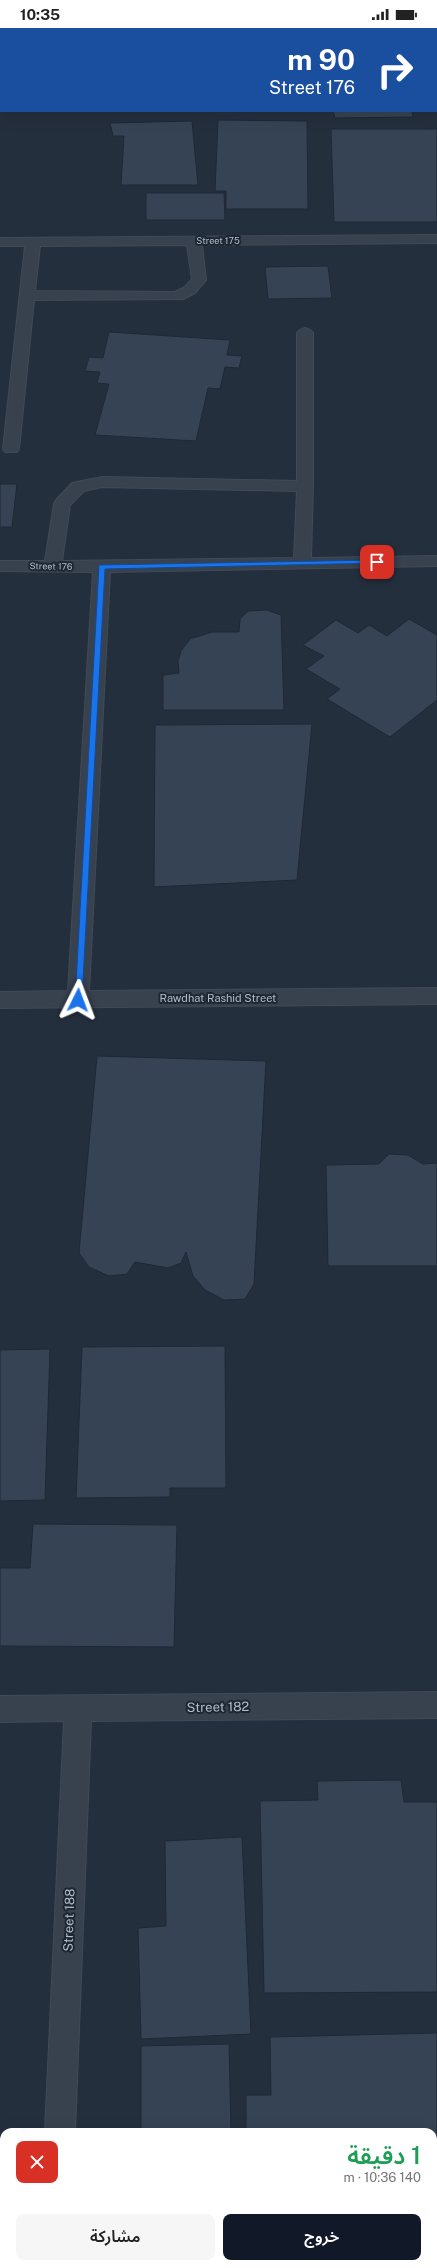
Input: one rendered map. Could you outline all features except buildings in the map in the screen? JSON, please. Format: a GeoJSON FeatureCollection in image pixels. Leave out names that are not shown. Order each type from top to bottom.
{"type":"FeatureCollection","features":[{"type":"Feature","properties":{"kind":"street","name":"Street 175"},"geometry":{"type":"LineString","coordinates":[[0,242],[437,240]]}},
{"type":"Feature","properties":{"kind":"street"},"geometry":{"type":"LineString","coordinates":[[11,449],[33,241]]}},
{"type":"Feature","properties":{"kind":"street"},"geometry":{"type":"LineString","coordinates":[[27,295],[178,296],[190,290],[199,280],[194,241]]}},
{"type":"Feature","properties":{"kind":"street"},"geometry":{"type":"LineString","coordinates":[[302,563],[305,486],[305,333]]}},
{"type":"Feature","properties":{"kind":"street"},"geometry":{"type":"LineString","coordinates":[[53,566],[62,504],[78,487],[102,482],[305,486]]}},
{"type":"Feature","properties":{"kind":"street","name":"Street 176"},"geometry":{"type":"LineString","coordinates":[[0,566],[102,567],[437,561]]}},
{"type":"Feature","properties":{"kind":"street"},"geometry":{"type":"LineString","coordinates":[[78,1000],[102,567]]}},
{"type":"Feature","properties":{"kind":"street","name":"Rawdhat Rashid Street"},"geometry":{"type":"LineString","coordinates":[[0,1000],[437,996]]}},
{"type":"Feature","properties":{"kind":"street","name":"Street 182"},"geometry":{"type":"LineString","coordinates":[[0,1709],[437,1705]]}},
{"type":"Feature","properties":{"kind":"street","name":"Street 188"},"geometry":{"type":"LineString","coordinates":[[60,2128],[78,1708]]}},
{"type":"Feature","properties":{"kind":"route"},"geometry":{"type":"LineString","coordinates":[[78,1000],[102,567],[377,562]]}}]}
